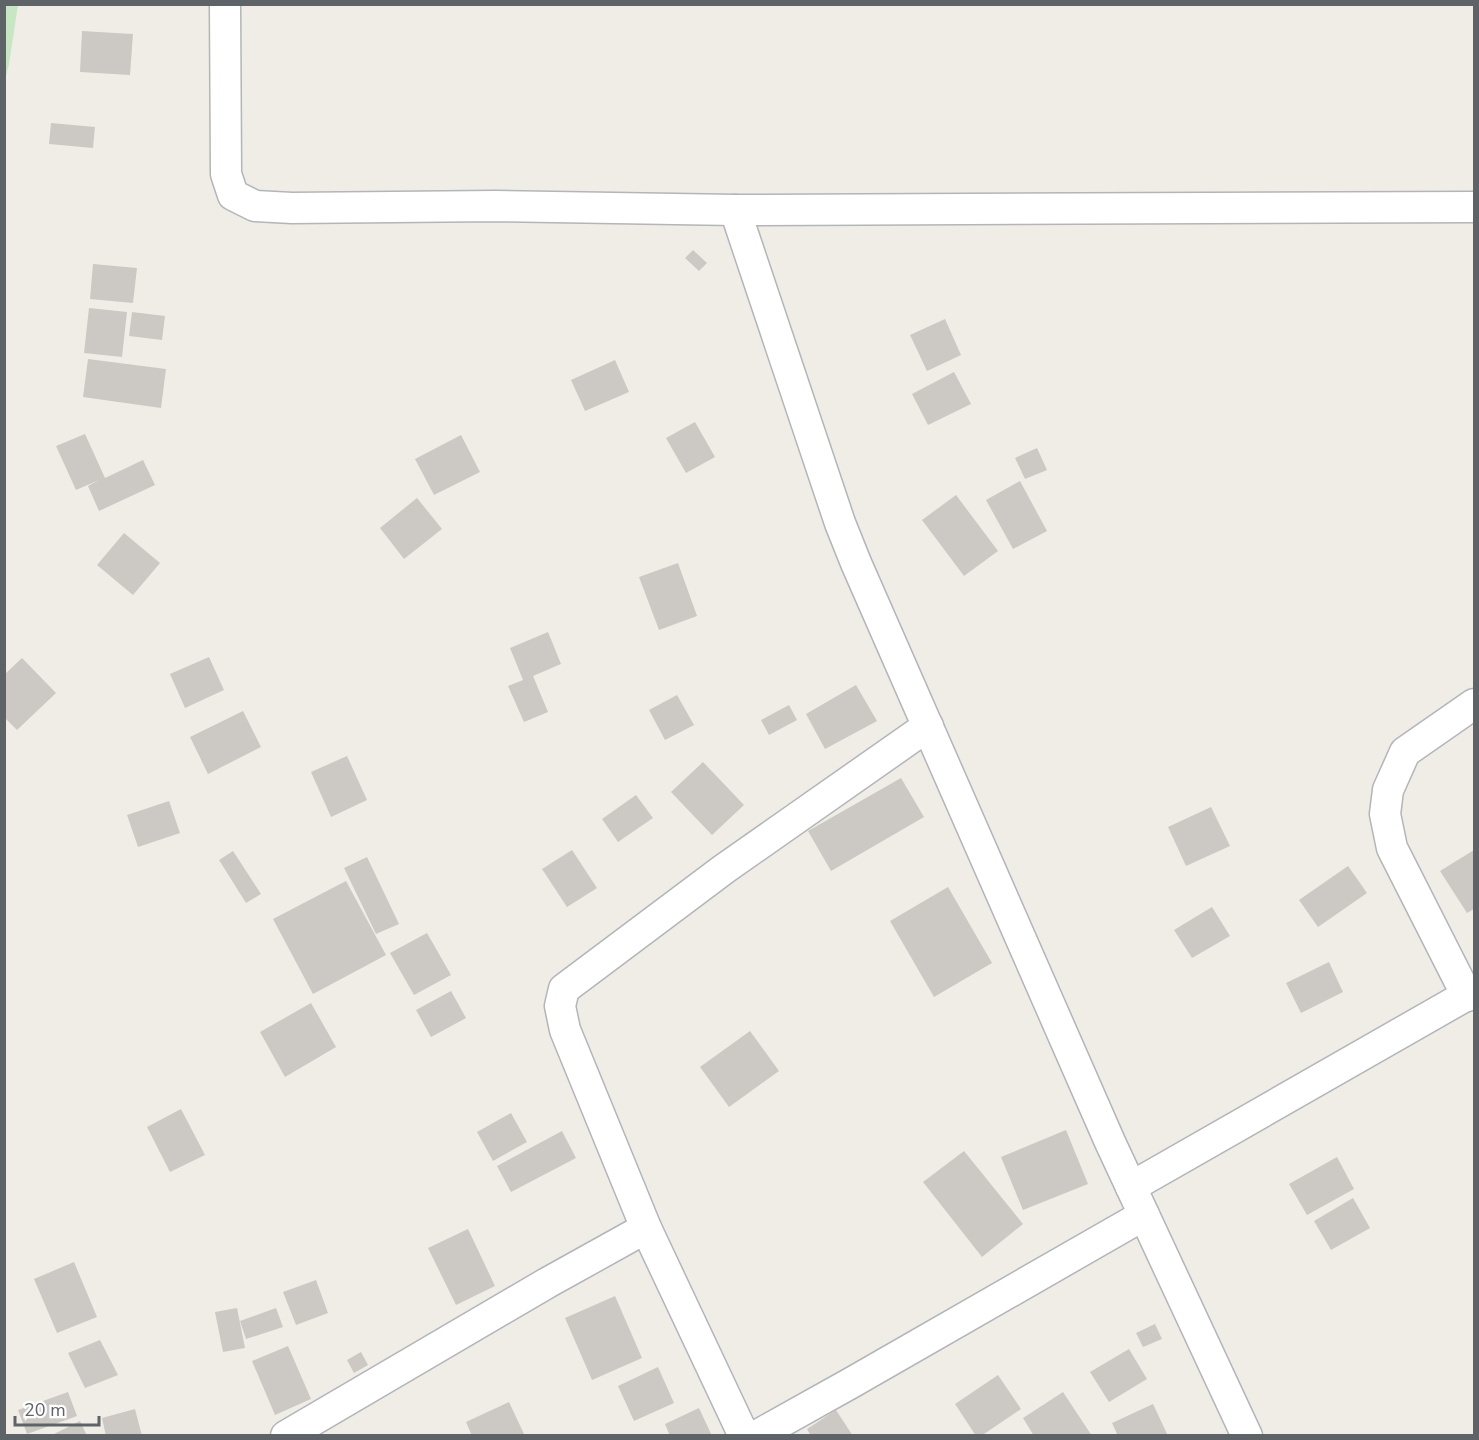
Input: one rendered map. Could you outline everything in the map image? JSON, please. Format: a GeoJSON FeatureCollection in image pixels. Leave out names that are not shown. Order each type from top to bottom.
{"type":"FeatureCollection","features":[{"type":"Feature","properties":{"kind":"street"},"geometry":{"type":"LineString","coordinates":[[225,4],[226,174],[233,195],[255,206],[292,208],[495,206],[735,210],[1474,207]]}},
{"type":"Feature","properties":{"kind":"street"},"geometry":{"type":"LineString","coordinates":[[735,210],[840,523],[1110,1142],[1242,1434]]}},
{"type":"Feature","properties":{"kind":"street"},"geometry":{"type":"LineString","coordinates":[[1131,1187],[1471,993],[1392,848],[1385,814],[1389,790],[1405,752],[1474,704]]}},
{"type":"Feature","properties":{"kind":"street"},"geometry":{"type":"LineString","coordinates":[[744,1436],[646,1228],[565,1030],[560,1006],[564,989],[724,869],[928,726]]}},
{"type":"Feature","properties":{"kind":"street"},"geometry":{"type":"LineString","coordinates":[[756,1436],[1144,1215]]}},
{"type":"Feature","properties":{"kind":"street"},"geometry":{"type":"LineString","coordinates":[[286,1436],[547,1283],[646,1228]]}},
{"type":"Feature","properties":{"kind":"green space"},"geometry":{"type":"Polygon","coordinates":[[[5,4],[18,5],[5,80],[5,4]]]}},
{"type":"Feature","properties":{"kind":"building"},"geometry":{"type":"Polygon","coordinates":[[[82,31],[133,34],[130,75],[80,72],[82,31]]]}},
{"type":"Feature","properties":{"kind":"building"},"geometry":{"type":"Polygon","coordinates":[[[51,123],[95,127],[93,148],[49,144],[51,123]]]}},
{"type":"Feature","properties":{"kind":"building"},"geometry":{"type":"Polygon","coordinates":[[[693,250],[707,263],[699,271],[685,258],[693,250]]]}},
{"type":"Feature","properties":{"kind":"building"},"geometry":{"type":"Polygon","coordinates":[[[93,264],[137,268],[133,303],[90,299],[93,264]]]}},
{"type":"Feature","properties":{"kind":"building"},"geometry":{"type":"Polygon","coordinates":[[[89,308],[127,312],[122,357],[84,353],[89,308]]]}},
{"type":"Feature","properties":{"kind":"building"},"geometry":{"type":"Polygon","coordinates":[[[132,312],[165,316],[162,340],[129,336],[132,312]]]}},
{"type":"Feature","properties":{"kind":"building"},"geometry":{"type":"Polygon","coordinates":[[[945,319],[961,355],[927,371],[910,335],[945,319]]]}},
{"type":"Feature","properties":{"kind":"building"},"geometry":{"type":"Polygon","coordinates":[[[88,359],[166,369],[161,408],[83,397],[88,359]]]}},
{"type":"Feature","properties":{"kind":"building"},"geometry":{"type":"Polygon","coordinates":[[[615,360],[629,392],[585,411],[571,380],[615,360]]]}},
{"type":"Feature","properties":{"kind":"building"},"geometry":{"type":"Polygon","coordinates":[[[954,372],[971,404],[928,425],[912,394],[954,372]]]}},
{"type":"Feature","properties":{"kind":"building"},"geometry":{"type":"Polygon","coordinates":[[[695,422],[715,457],[686,473],[666,438],[695,422]]]}},
{"type":"Feature","properties":{"kind":"building"},"geometry":{"type":"Polygon","coordinates":[[[85,434],[105,478],[143,460],[155,485],[99,511],[88,486],[99,480],[76,490],[56,446],[85,434]]]}},
{"type":"Feature","properties":{"kind":"building"},"geometry":{"type":"Polygon","coordinates":[[[461,435],[480,472],[434,495],[415,459],[461,435]]]}},
{"type":"Feature","properties":{"kind":"building"},"geometry":{"type":"Polygon","coordinates":[[[1037,448],[1047,470],[1025,479],[1015,458],[1037,448]]]}},
{"type":"Feature","properties":{"kind":"building"},"geometry":{"type":"Polygon","coordinates":[[[1020,481],[1047,531],[1013,549],[986,500],[1020,481]]]}},
{"type":"Feature","properties":{"kind":"building"},"geometry":{"type":"Polygon","coordinates":[[[956,495],[998,551],[964,576],[922,520],[956,495]]]}},
{"type":"Feature","properties":{"kind":"building"},"geometry":{"type":"Polygon","coordinates":[[[417,498],[442,529],[404,559],[380,528],[417,498]]]}},
{"type":"Feature","properties":{"kind":"building"},"geometry":{"type":"Polygon","coordinates":[[[124,533],[160,563],[133,595],[97,565],[124,533]]]}},
{"type":"Feature","properties":{"kind":"building"},"geometry":{"type":"Polygon","coordinates":[[[678,563],[697,616],[659,630],[639,577],[678,563]]]}},
{"type":"Feature","properties":{"kind":"building"},"geometry":{"type":"Polygon","coordinates":[[[548,632],[561,664],[533,676],[548,712],[524,722],[508,686],[523,680],[510,648],[548,632]]]}},
{"type":"Feature","properties":{"kind":"building"},"geometry":{"type":"Polygon","coordinates":[[[209,657],[224,690],[185,708],[170,674],[209,657]]]}},
{"type":"Feature","properties":{"kind":"building"},"geometry":{"type":"Polygon","coordinates":[[[22,658],[56,693],[17,730],[4,717],[4,675],[22,658]]]}},
{"type":"Feature","properties":{"kind":"building"},"geometry":{"type":"Polygon","coordinates":[[[856,685],[877,721],[825,749],[806,714],[856,685]]]}},
{"type":"Feature","properties":{"kind":"building"},"geometry":{"type":"Polygon","coordinates":[[[677,695],[694,725],[665,740],[649,710],[677,695]]]}},
{"type":"Feature","properties":{"kind":"building"},"geometry":{"type":"Polygon","coordinates":[[[789,705],[797,720],[769,735],[761,720],[789,705]]]}},
{"type":"Feature","properties":{"kind":"building"},"geometry":{"type":"Polygon","coordinates":[[[243,711],[261,747],[208,774],[190,737],[243,711]]]}},
{"type":"Feature","properties":{"kind":"building"},"geometry":{"type":"Polygon","coordinates":[[[347,756],[367,800],[331,817],[311,772],[347,756]]]}},
{"type":"Feature","properties":{"kind":"building"},"geometry":{"type":"Polygon","coordinates":[[[703,762],[744,805],[712,835],[671,792],[703,762]]]}},
{"type":"Feature","properties":{"kind":"building"},"geometry":{"type":"Polygon","coordinates":[[[901,778],[924,817],[831,871],[808,831],[901,778]]]}},
{"type":"Feature","properties":{"kind":"building"},"geometry":{"type":"Polygon","coordinates":[[[636,795],[653,818],[618,842],[602,819],[636,795]]]}},
{"type":"Feature","properties":{"kind":"building"},"geometry":{"type":"Polygon","coordinates":[[[169,801],[180,833],[138,847],[127,815],[169,801]]]}},
{"type":"Feature","properties":{"kind":"building"},"geometry":{"type":"Polygon","coordinates":[[[1211,807],[1230,846],[1186,866],[1168,827],[1211,807]]]}},
{"type":"Feature","properties":{"kind":"building"},"geometry":{"type":"Polygon","coordinates":[[[572,850],[597,888],[567,907],[542,869],[572,850]]]}},
{"type":"Feature","properties":{"kind":"building"},"geometry":{"type":"Polygon","coordinates":[[[1474,850],[1474,909],[1467,913],[1440,871],[1474,850]]]}},
{"type":"Feature","properties":{"kind":"building"},"geometry":{"type":"Polygon","coordinates":[[[233,851],[261,894],[246,903],[219,860],[233,851]]]}},
{"type":"Feature","properties":{"kind":"building"},"geometry":{"type":"Polygon","coordinates":[[[367,857],[399,924],[376,934],[344,868],[367,857]]]}},
{"type":"Feature","properties":{"kind":"building"},"geometry":{"type":"Polygon","coordinates":[[[1348,866],[1367,893],[1318,927],[1299,900],[1348,866]]]}},
{"type":"Feature","properties":{"kind":"building"},"geometry":{"type":"Polygon","coordinates":[[[346,881],[386,955],[313,994],[273,919],[346,881]]]}},
{"type":"Feature","properties":{"kind":"building"},"geometry":{"type":"Polygon","coordinates":[[[948,887],[992,963],[934,997],[890,921],[948,887]]]}},
{"type":"Feature","properties":{"kind":"building"},"geometry":{"type":"Polygon","coordinates":[[[1212,907],[1230,936],[1192,958],[1174,930],[1212,907]]]}},
{"type":"Feature","properties":{"kind":"building"},"geometry":{"type":"Polygon","coordinates":[[[427,933],[451,975],[414,995],[390,953],[427,933]]]}},
{"type":"Feature","properties":{"kind":"building"},"geometry":{"type":"Polygon","coordinates":[[[1329,962],[1343,992],[1301,1013],[1286,983],[1329,962]]]}},
{"type":"Feature","properties":{"kind":"building"},"geometry":{"type":"Polygon","coordinates":[[[451,991],[466,1018],[431,1037],[416,1010],[451,991]]]}},
{"type":"Feature","properties":{"kind":"building"},"geometry":{"type":"Polygon","coordinates":[[[311,1003],[336,1047],[285,1077],[260,1032],[311,1003]]]}},
{"type":"Feature","properties":{"kind":"building"},"geometry":{"type":"Polygon","coordinates":[[[750,1031],[779,1071],[729,1107],[700,1067],[750,1031]]]}},
{"type":"Feature","properties":{"kind":"building"},"geometry":{"type":"Polygon","coordinates":[[[181,1109],[205,1155],[170,1172],[147,1127],[181,1109]]]}},
{"type":"Feature","properties":{"kind":"building"},"geometry":{"type":"Polygon","coordinates":[[[511,1113],[527,1142],[493,1161],[477,1132],[511,1113]]]}},
{"type":"Feature","properties":{"kind":"building"},"geometry":{"type":"Polygon","coordinates":[[[1066,1130],[1088,1184],[1023,1210],[1001,1157],[1066,1130]]]}},
{"type":"Feature","properties":{"kind":"building"},"geometry":{"type":"Polygon","coordinates":[[[562,1131],[576,1158],[511,1192],[497,1166],[562,1131]]]}},
{"type":"Feature","properties":{"kind":"building"},"geometry":{"type":"Polygon","coordinates":[[[964,1151],[1023,1224],[982,1257],[923,1182],[964,1151]]]}},
{"type":"Feature","properties":{"kind":"building"},"geometry":{"type":"Polygon","coordinates":[[[1337,1157],[1354,1189],[1307,1215],[1289,1184],[1337,1157]]]}},
{"type":"Feature","properties":{"kind":"building"},"geometry":{"type":"Polygon","coordinates":[[[1353,1198],[1370,1228],[1331,1250],[1314,1221],[1353,1198]]]}},
{"type":"Feature","properties":{"kind":"building"},"geometry":{"type":"Polygon","coordinates":[[[468,1229],[495,1286],[456,1305],[428,1248],[468,1229]]]}},
{"type":"Feature","properties":{"kind":"building"},"geometry":{"type":"Polygon","coordinates":[[[74,1262],[97,1317],[57,1333],[34,1279],[74,1262]]]}},
{"type":"Feature","properties":{"kind":"building"},"geometry":{"type":"Polygon","coordinates":[[[316,1280],[328,1313],[296,1325],[283,1292],[316,1280]]]}},
{"type":"Feature","properties":{"kind":"building"},"geometry":{"type":"Polygon","coordinates":[[[615,1296],[642,1358],[592,1380],[565,1318],[615,1296]]]}},
{"type":"Feature","properties":{"kind":"building"},"geometry":{"type":"Polygon","coordinates":[[[237,1308],[245,1348],[223,1352],[215,1312],[237,1308]]]}},
{"type":"Feature","properties":{"kind":"building"},"geometry":{"type":"Polygon","coordinates":[[[276,1308],[283,1327],[246,1339],[240,1321],[276,1308]]]}},
{"type":"Feature","properties":{"kind":"building"},"geometry":{"type":"Polygon","coordinates":[[[1155,1324],[1162,1339],[1143,1347],[1136,1333],[1155,1324]]]}},
{"type":"Feature","properties":{"kind":"building"},"geometry":{"type":"Polygon","coordinates":[[[100,1340],[118,1375],[85,1388],[68,1353],[100,1340]]]}},
{"type":"Feature","properties":{"kind":"building"},"geometry":{"type":"Polygon","coordinates":[[[288,1346],[311,1399],[275,1415],[252,1361],[288,1346]]]}},
{"type":"Feature","properties":{"kind":"building"},"geometry":{"type":"Polygon","coordinates":[[[1129,1349],[1147,1379],[1109,1402],[1090,1372],[1129,1349]]]}},
{"type":"Feature","properties":{"kind":"building"},"geometry":{"type":"Polygon","coordinates":[[[361,1352],[368,1365],[354,1373],[347,1360],[361,1352]]]}},
{"type":"Feature","properties":{"kind":"building"},"geometry":{"type":"Polygon","coordinates":[[[658,1367],[674,1403],[634,1421],[618,1386],[658,1367]]]}},
{"type":"Feature","properties":{"kind":"building"},"geometry":{"type":"Polygon","coordinates":[[[998,1375],[1021,1409],[981,1436],[976,1436],[955,1404],[998,1375]]]}},
{"type":"Feature","properties":{"kind":"building"},"geometry":{"type":"Polygon","coordinates":[[[68,1392],[77,1416],[27,1434],[18,1410],[68,1392]]]}},
{"type":"Feature","properties":{"kind":"building"},"geometry":{"type":"Polygon","coordinates":[[[1063,1392],[1092,1436],[1034,1436],[1023,1418],[1063,1392]]]}},
{"type":"Feature","properties":{"kind":"building"},"geometry":{"type":"Polygon","coordinates":[[[509,1402],[525,1436],[472,1436],[466,1422],[509,1402]]]}},
{"type":"Feature","properties":{"kind":"building"},"geometry":{"type":"Polygon","coordinates":[[[1153,1404],[1168,1436],[1118,1436],[1112,1423],[1153,1404]]]}},
{"type":"Feature","properties":{"kind":"building"},"geometry":{"type":"Polygon","coordinates":[[[699,1408],[712,1436],[670,1436],[665,1424],[699,1408]]]}},
{"type":"Feature","properties":{"kind":"building"},"geometry":{"type":"Polygon","coordinates":[[[135,1409],[142,1436],[106,1436],[102,1418],[135,1409]]]}},
{"type":"Feature","properties":{"kind":"building"},"geometry":{"type":"Polygon","coordinates":[[[836,1410],[853,1436],[811,1436],[807,1429],[836,1410]]]}},
{"type":"Feature","properties":{"kind":"building"},"geometry":{"type":"Polygon","coordinates":[[[80,1421],[87,1436],[50,1436],[80,1421]]]}}]}
